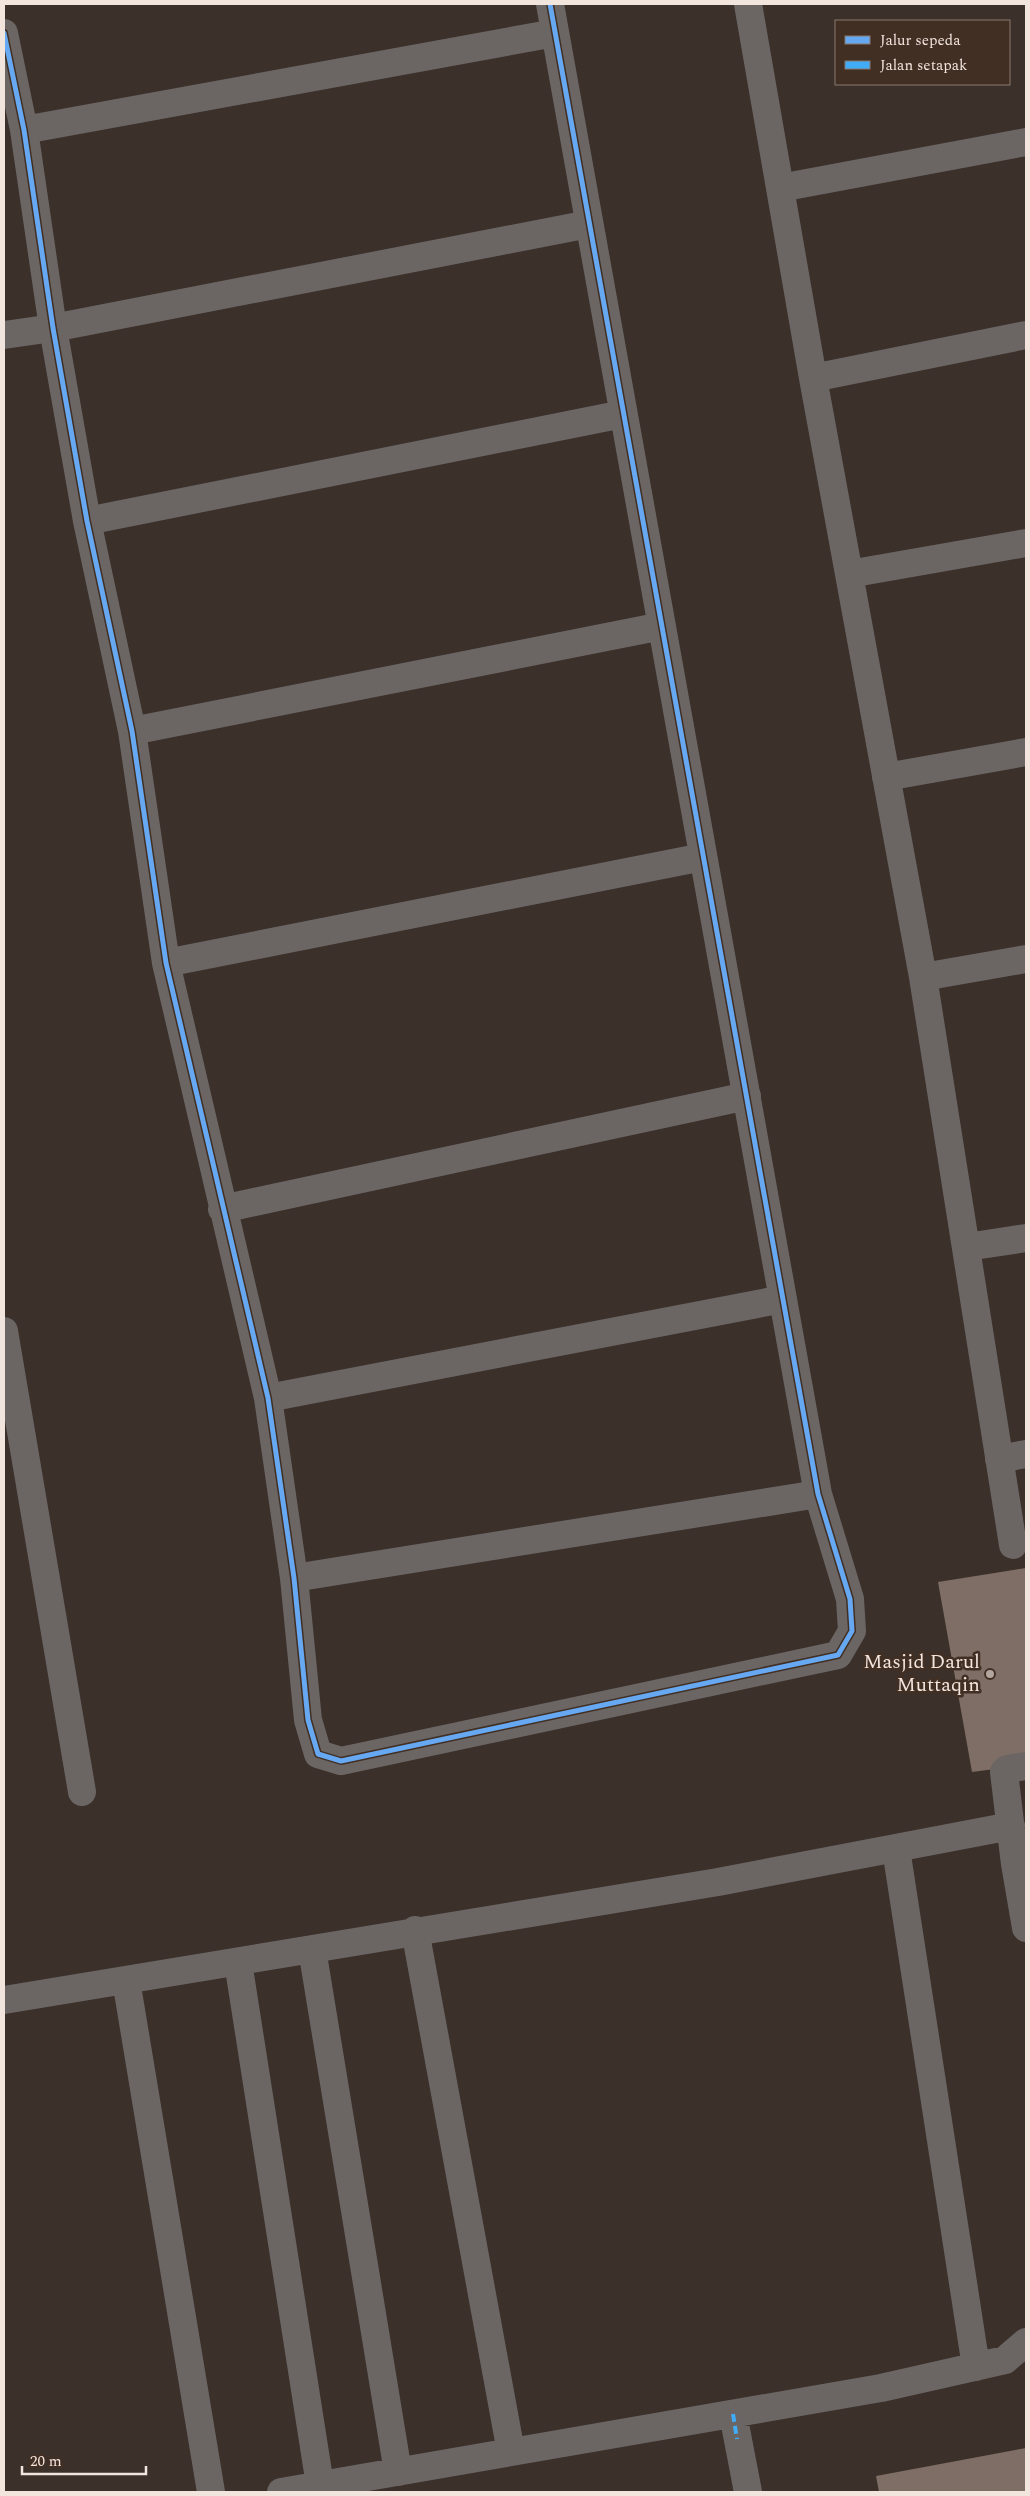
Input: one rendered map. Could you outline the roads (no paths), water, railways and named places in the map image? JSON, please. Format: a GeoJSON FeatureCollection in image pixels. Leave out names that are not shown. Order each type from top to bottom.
{"type":"FeatureCollection","features":[{"type":"Feature","properties":{"kind":"street"},"geometry":{"type":"LineString","coordinates":[[4,33],[24,130],[53,328],[87,521],[132,731],[166,963],[222,1209],[268,1398],[294,1578],[308,1720],[318,1754],[341,1761],[838,1655],[852,1631],[850,1599],[818,1494],[550,4]]}},
{"type":"Feature","properties":{"kind":"street"},"geometry":{"type":"LineString","coordinates":[[748,4],[813,378],[923,977],[1013,1545]]}},
{"type":"Feature","properties":{"kind":"street"},"geometry":{"type":"LineString","coordinates":[[24,130],[555,34]]}},
{"type":"Feature","properties":{"kind":"street"},"geometry":{"type":"LineString","coordinates":[[780,188],[1026,142]]}},
{"type":"Feature","properties":{"kind":"street"},"geometry":{"type":"LineString","coordinates":[[4,334],[53,328],[589,224]]}},
{"type":"Feature","properties":{"kind":"street"},"geometry":{"type":"LineString","coordinates":[[813,378],[1026,335]]}},
{"type":"Feature","properties":{"kind":"street"},"geometry":{"type":"LineString","coordinates":[[87,521],[623,414]]}},
{"type":"Feature","properties":{"kind":"street"},"geometry":{"type":"LineString","coordinates":[[849,574],[1026,543]]}},
{"type":"Feature","properties":{"kind":"street"},"geometry":{"type":"LineString","coordinates":[[132,731],[662,626]]}},
{"type":"Feature","properties":{"kind":"street"},"geometry":{"type":"LineString","coordinates":[[886,777],[1026,752]]}},
{"type":"Feature","properties":{"kind":"street"},"geometry":{"type":"LineString","coordinates":[[166,963],[703,857]]}},
{"type":"Feature","properties":{"kind":"street"},"geometry":{"type":"LineString","coordinates":[[923,977],[1026,959]]}},
{"type":"Feature","properties":{"kind":"street"},"geometry":{"type":"LineString","coordinates":[[222,1209],[747,1096]]}},
{"type":"Feature","properties":{"kind":"street"},"geometry":{"type":"LineString","coordinates":[[967,1247],[1026,1238]]}},
{"type":"Feature","properties":{"kind":"street"},"geometry":{"type":"LineString","coordinates":[[268,1398],[783,1300]]}},
{"type":"Feature","properties":{"kind":"street"},"geometry":{"type":"LineString","coordinates":[[4,1331],[82,1792]]}},
{"type":"Feature","properties":{"kind":"street"},"geometry":{"type":"LineString","coordinates":[[1000,1459],[1026,1454]]}},
{"type":"Feature","properties":{"kind":"street"},"geometry":{"type":"LineString","coordinates":[[294,1578],[818,1494]]}},
{"type":"Feature","properties":{"kind":"street"},"geometry":{"type":"LineString","coordinates":[[1026,1766],[1007,1769],[1004,1772],[1026,1928]]}},
{"type":"Feature","properties":{"kind":"street"},"geometry":{"type":"LineString","coordinates":[[4,2000],[238,1962],[415,1930],[718,1882],[1011,1826]]}},
{"type":"Feature","properties":{"kind":"street"},"geometry":{"type":"LineString","coordinates":[[896,1848],[976,2367]]}},
{"type":"Feature","properties":{"kind":"street"},"geometry":{"type":"LineString","coordinates":[[415,1930],[510,2452]]}},
{"type":"Feature","properties":{"kind":"street"},"geometry":{"type":"LineString","coordinates":[[312,1949],[398,2472]]}},
{"type":"Feature","properties":{"kind":"street"},"geometry":{"type":"LineString","coordinates":[[238,1962],[320,2485]]}},
{"type":"Feature","properties":{"kind":"street"},"geometry":{"type":"LineString","coordinates":[[126,1980],[211,2492]]}},
{"type":"Feature","properties":{"kind":"street"},"geometry":{"type":"LineString","coordinates":[[281,2492],[510,2452],[735,2427],[881,2388],[1005,2360],[1026,2342]]}},
{"type":"Feature","properties":{"kind":"street"},"geometry":{"type":"LineString","coordinates":[[735,2427],[748,2492]]}},
{"type":"Feature","properties":{"kind":"place","name":"Masjid Darul Muttaqin"},"geometry":{"type":"Point","coordinates":[990,1674]}}]}
